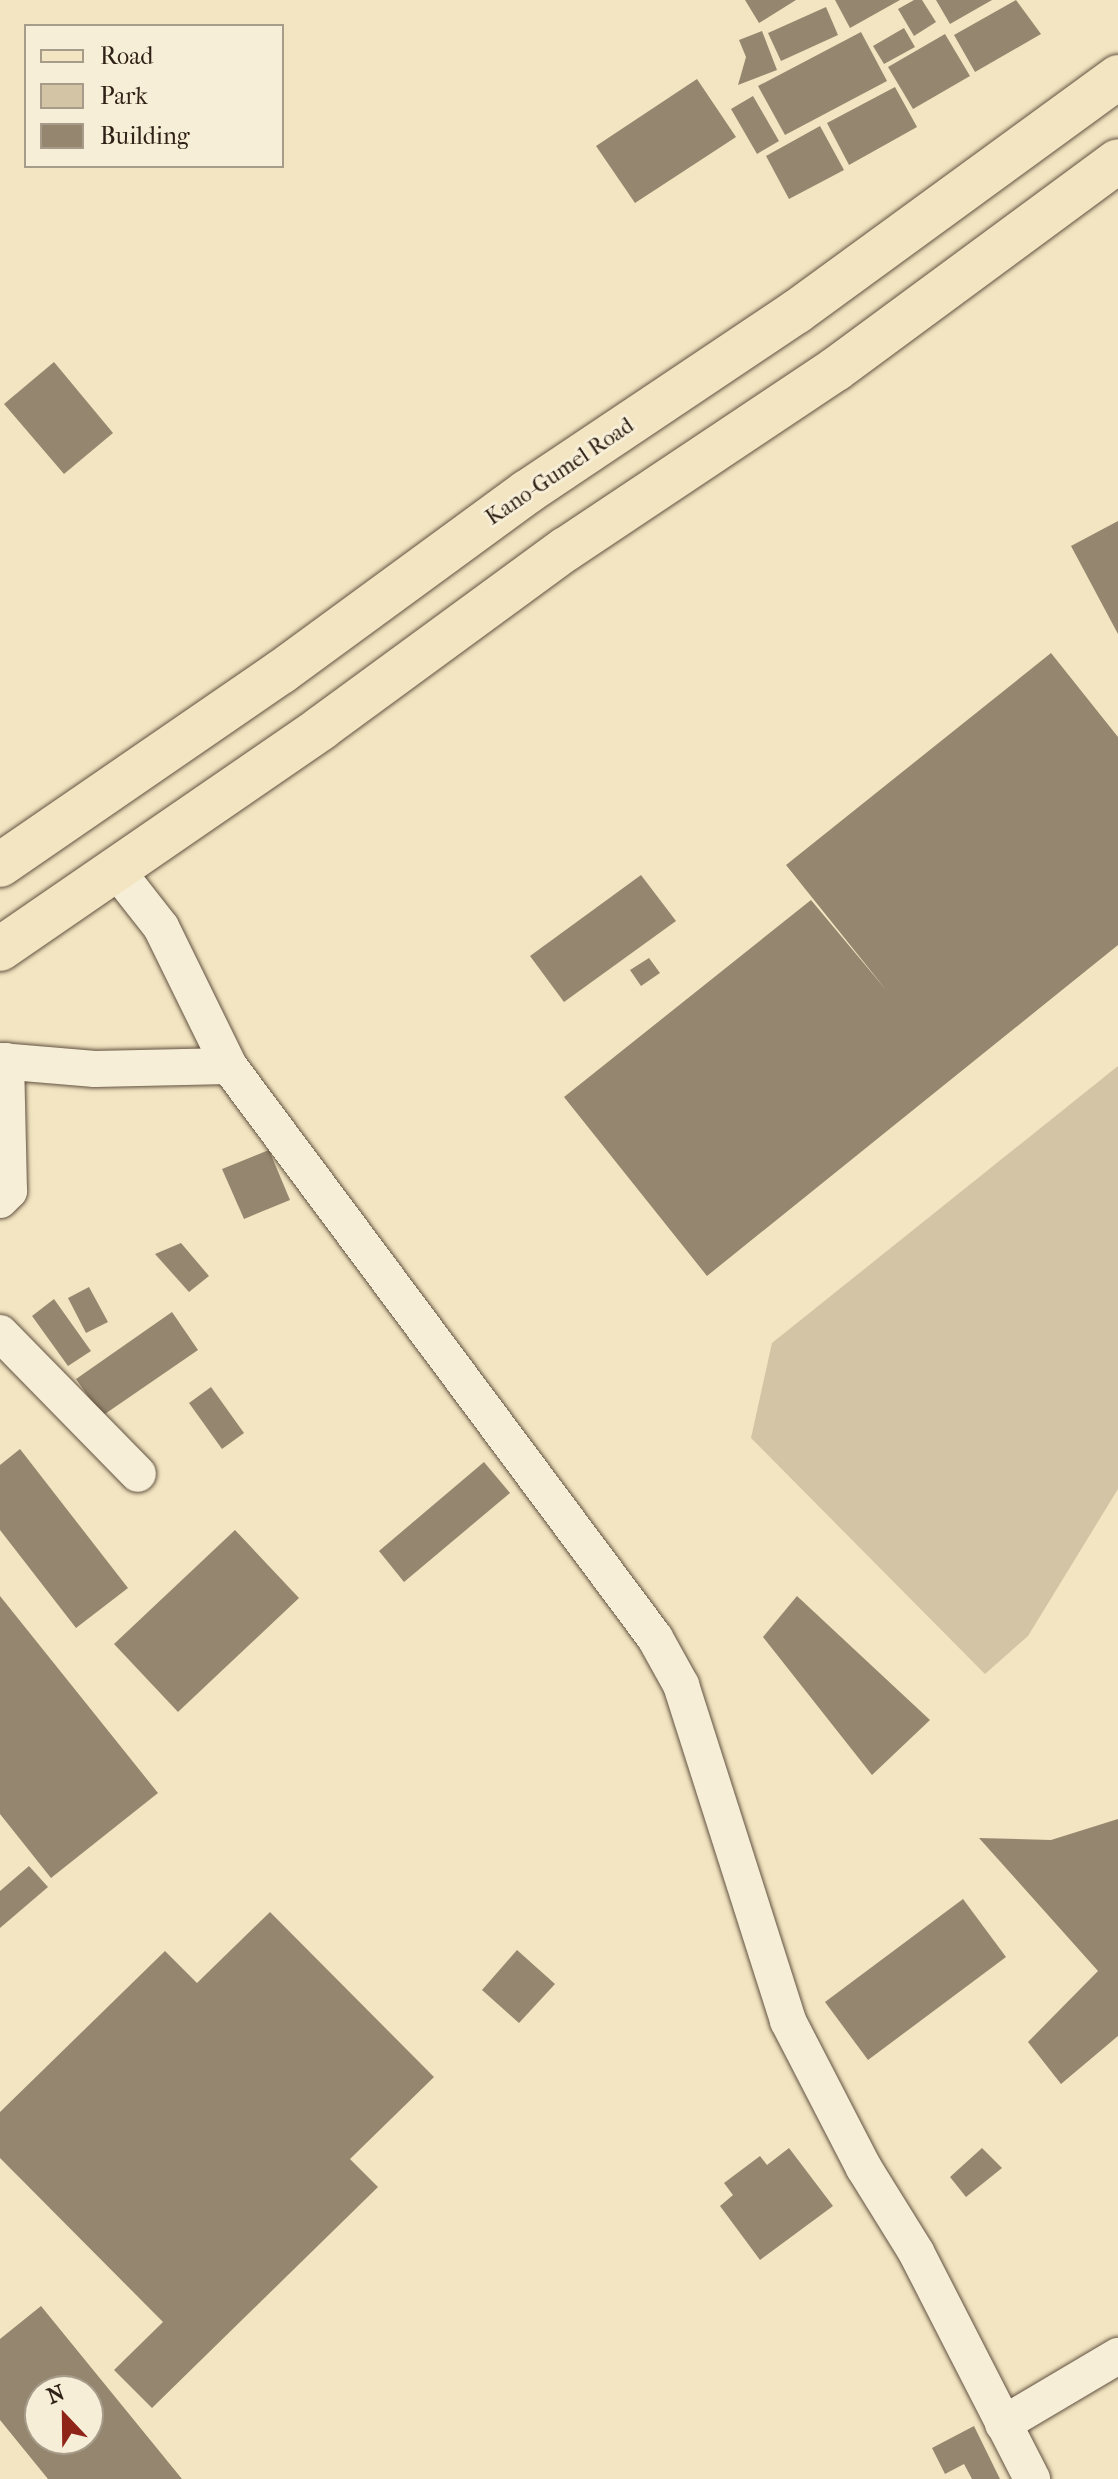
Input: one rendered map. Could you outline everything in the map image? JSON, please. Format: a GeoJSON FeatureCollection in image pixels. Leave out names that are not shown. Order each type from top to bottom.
{"type":"FeatureCollection","features":[{"type":"Feature","properties":{"kind":"main road","name":"Kano-Gumel Road"},"geometry":{"type":"LineString","coordinates":[[0,865],[281,672],[527,492],[796,312],[1118,77]]}},
{"type":"Feature","properties":{"kind":"main road"},"geometry":{"type":"LineString","coordinates":[[0,949],[321,728],[566,549],[836,369],[1118,161]]}},
{"type":"Feature","properties":{"kind":"main road"},"geometry":{"type":"LineString","coordinates":[[281,672],[321,728]]}},
{"type":"Feature","properties":{"kind":"street"},"geometry":{"type":"LineString","coordinates":[[117,871],[161,927],[229,1066],[655,1638],[686,1700],[788,2021],[864,2168],[916,2252],[1032,2479]]}},
{"type":"Feature","properties":{"kind":"street"},"geometry":{"type":"LineString","coordinates":[[0,1200],[9,1191],[3,1061],[95,1069],[229,1066]]}},
{"type":"Feature","properties":{"kind":"street"},"geometry":{"type":"LineString","coordinates":[[0,1333],[138,1474]]}},
{"type":"Feature","properties":{"kind":"street"},"geometry":{"type":"LineString","coordinates":[[1003,2424],[1118,2356]]}},
{"type":"Feature","properties":{"kind":"green space"},"geometry":{"type":"Polygon","coordinates":[[[1118,1066],[1118,1489],[1028,1636],[985,1674],[751,1438],[772,1343],[1118,1066]]]}},
{"type":"Feature","properties":{"kind":"building"},"geometry":{"type":"Polygon","coordinates":[[[745,0],[796,0],[759,23],[745,0]]]}},
{"type":"Feature","properties":{"kind":"building"},"geometry":{"type":"Polygon","coordinates":[[[835,0],[900,0],[850,28],[835,0]]]}},
{"type":"Feature","properties":{"kind":"building"},"geometry":{"type":"Polygon","coordinates":[[[914,0],[922,0],[936,22],[914,36],[898,9],[914,0]]]}},
{"type":"Feature","properties":{"kind":"building"},"geometry":{"type":"Polygon","coordinates":[[[936,0],[992,0],[950,24],[936,0]]]}},
{"type":"Feature","properties":{"kind":"building"},"geometry":{"type":"Polygon","coordinates":[[[1016,0],[1041,34],[975,72],[954,35],[1016,0]]]}},
{"type":"Feature","properties":{"kind":"building"},"geometry":{"type":"Polygon","coordinates":[[[826,7],[838,35],[781,61],[768,33],[826,7]]]}},
{"type":"Feature","properties":{"kind":"building"},"geometry":{"type":"Polygon","coordinates":[[[904,28],[915,47],[884,64],[873,46],[904,28]]]}},
{"type":"Feature","properties":{"kind":"building"},"geometry":{"type":"Polygon","coordinates":[[[762,31],[777,70],[738,85],[746,57],[739,40],[762,31]]]}},
{"type":"Feature","properties":{"kind":"building"},"geometry":{"type":"Polygon","coordinates":[[[861,32],[887,81],[785,135],[758,86],[861,32]]]}},
{"type":"Feature","properties":{"kind":"building"},"geometry":{"type":"Polygon","coordinates":[[[945,34],[970,76],[913,109],[888,67],[945,34]]]}},
{"type":"Feature","properties":{"kind":"building"},"geometry":{"type":"Polygon","coordinates":[[[697,79],[736,137],[635,203],[596,146],[697,79]]]}},
{"type":"Feature","properties":{"kind":"building"},"geometry":{"type":"Polygon","coordinates":[[[895,87],[917,127],[849,165],[827,123],[895,87]]]}},
{"type":"Feature","properties":{"kind":"building"},"geometry":{"type":"Polygon","coordinates":[[[753,96],[779,141],[757,154],[731,109],[753,96]]]}},
{"type":"Feature","properties":{"kind":"building"},"geometry":{"type":"Polygon","coordinates":[[[820,126],[844,170],[789,199],[766,156],[820,126]]]}},
{"type":"Feature","properties":{"kind":"building"},"geometry":{"type":"Polygon","coordinates":[[[54,362],[113,433],[64,474],[4,404],[54,362]]]}},
{"type":"Feature","properties":{"kind":"building"},"geometry":{"type":"Polygon","coordinates":[[[1118,521],[1118,634],[1071,546],[1118,521]]]}},
{"type":"Feature","properties":{"kind":"building"},"geometry":{"type":"Polygon","coordinates":[[[1051,653],[1118,737],[1118,945],[707,1276],[564,1097],[811,900],[887,991],[786,865],[1051,653]]]}},
{"type":"Feature","properties":{"kind":"building"},"geometry":{"type":"Polygon","coordinates":[[[641,875],[676,921],[564,1002],[530,956],[641,875]]]}},
{"type":"Feature","properties":{"kind":"building"},"geometry":{"type":"Polygon","coordinates":[[[649,958],[660,973],[641,986],[630,970],[649,958]]]}},
{"type":"Feature","properties":{"kind":"building"},"geometry":{"type":"Polygon","coordinates":[[[269,1150],[290,1200],[244,1219],[222,1169],[269,1150]]]}},
{"type":"Feature","properties":{"kind":"building"},"geometry":{"type":"Polygon","coordinates":[[[181,1243],[209,1276],[189,1292],[155,1254],[181,1243]]]}},
{"type":"Feature","properties":{"kind":"building"},"geometry":{"type":"Polygon","coordinates":[[[89,1287],[108,1322],[86,1333],[68,1298],[89,1287]]]}},
{"type":"Feature","properties":{"kind":"building"},"geometry":{"type":"Polygon","coordinates":[[[54,1299],[91,1351],[68,1366],[32,1316],[54,1299]]]}},
{"type":"Feature","properties":{"kind":"building"},"geometry":{"type":"Polygon","coordinates":[[[172,1312],[198,1350],[102,1416],[76,1379],[172,1312]]]}},
{"type":"Feature","properties":{"kind":"building"},"geometry":{"type":"Polygon","coordinates":[[[211,1387],[244,1433],[222,1449],[189,1403],[211,1387]]]}},
{"type":"Feature","properties":{"kind":"building"},"geometry":{"type":"Polygon","coordinates":[[[20,1449],[128,1588],[76,1628],[0,1530],[0,1465],[20,1449]]]}},
{"type":"Feature","properties":{"kind":"building"},"geometry":{"type":"Polygon","coordinates":[[[484,1462],[510,1493],[404,1582],[379,1551],[484,1462]]]}},
{"type":"Feature","properties":{"kind":"building"},"geometry":{"type":"Polygon","coordinates":[[[235,1530],[299,1598],[178,1712],[114,1644],[235,1530]]]}},
{"type":"Feature","properties":{"kind":"building"},"geometry":{"type":"Polygon","coordinates":[[[0,1596],[158,1793],[51,1878],[0,1814],[0,1596]]]}},
{"type":"Feature","properties":{"kind":"building"},"geometry":{"type":"Polygon","coordinates":[[[797,1596],[930,1720],[872,1775],[763,1637],[797,1596]]]}},
{"type":"Feature","properties":{"kind":"building"},"geometry":{"type":"Polygon","coordinates":[[[1118,1819],[1118,2036],[1061,2084],[1028,2042],[1098,1971],[979,1838],[1051,1840],[1118,1819]]]}},
{"type":"Feature","properties":{"kind":"building"},"geometry":{"type":"Polygon","coordinates":[[[29,1866],[48,1887],[0,1928],[0,1891],[29,1866]]]}},
{"type":"Feature","properties":{"kind":"building"},"geometry":{"type":"Polygon","coordinates":[[[963,1899],[1006,1957],[868,2060],[825,2002],[963,1899]]]}},
{"type":"Feature","properties":{"kind":"building"},"geometry":{"type":"Polygon","coordinates":[[[270,1912],[434,2077],[350,2159],[378,2187],[152,2408],[114,2370],[163,2322],[0,2158],[0,2112],[165,1951],[197,1983],[270,1912]]]}},
{"type":"Feature","properties":{"kind":"building"},"geometry":{"type":"Polygon","coordinates":[[[517,1950],[555,1984],[519,2023],[482,1990],[517,1950]]]}},
{"type":"Feature","properties":{"kind":"building"},"geometry":{"type":"Polygon","coordinates":[[[789,2148],[833,2206],[760,2260],[720,2206],[733,2195],[724,2183],[760,2156],[767,2165],[789,2148]]]}},
{"type":"Feature","properties":{"kind":"building"},"geometry":{"type":"Polygon","coordinates":[[[982,2148],[1002,2168],[966,2197],[950,2177],[982,2148]]]}},
{"type":"Feature","properties":{"kind":"building"},"geometry":{"type":"Polygon","coordinates":[[[41,2306],[97,2375],[24,2375],[24,2450],[0,2420],[0,2339],[41,2306]]]}},
{"type":"Feature","properties":{"kind":"building"},"geometry":{"type":"Polygon","coordinates":[[[104,2383],[182,2479],[48,2479],[28,2455],[104,2455],[104,2383]]]}},
{"type":"Feature","properties":{"kind":"building"},"geometry":{"type":"Polygon","coordinates":[[[974,2426],[1000,2479],[972,2479],[964,2464],[945,2474],[932,2448],[974,2426]]]}}]}
